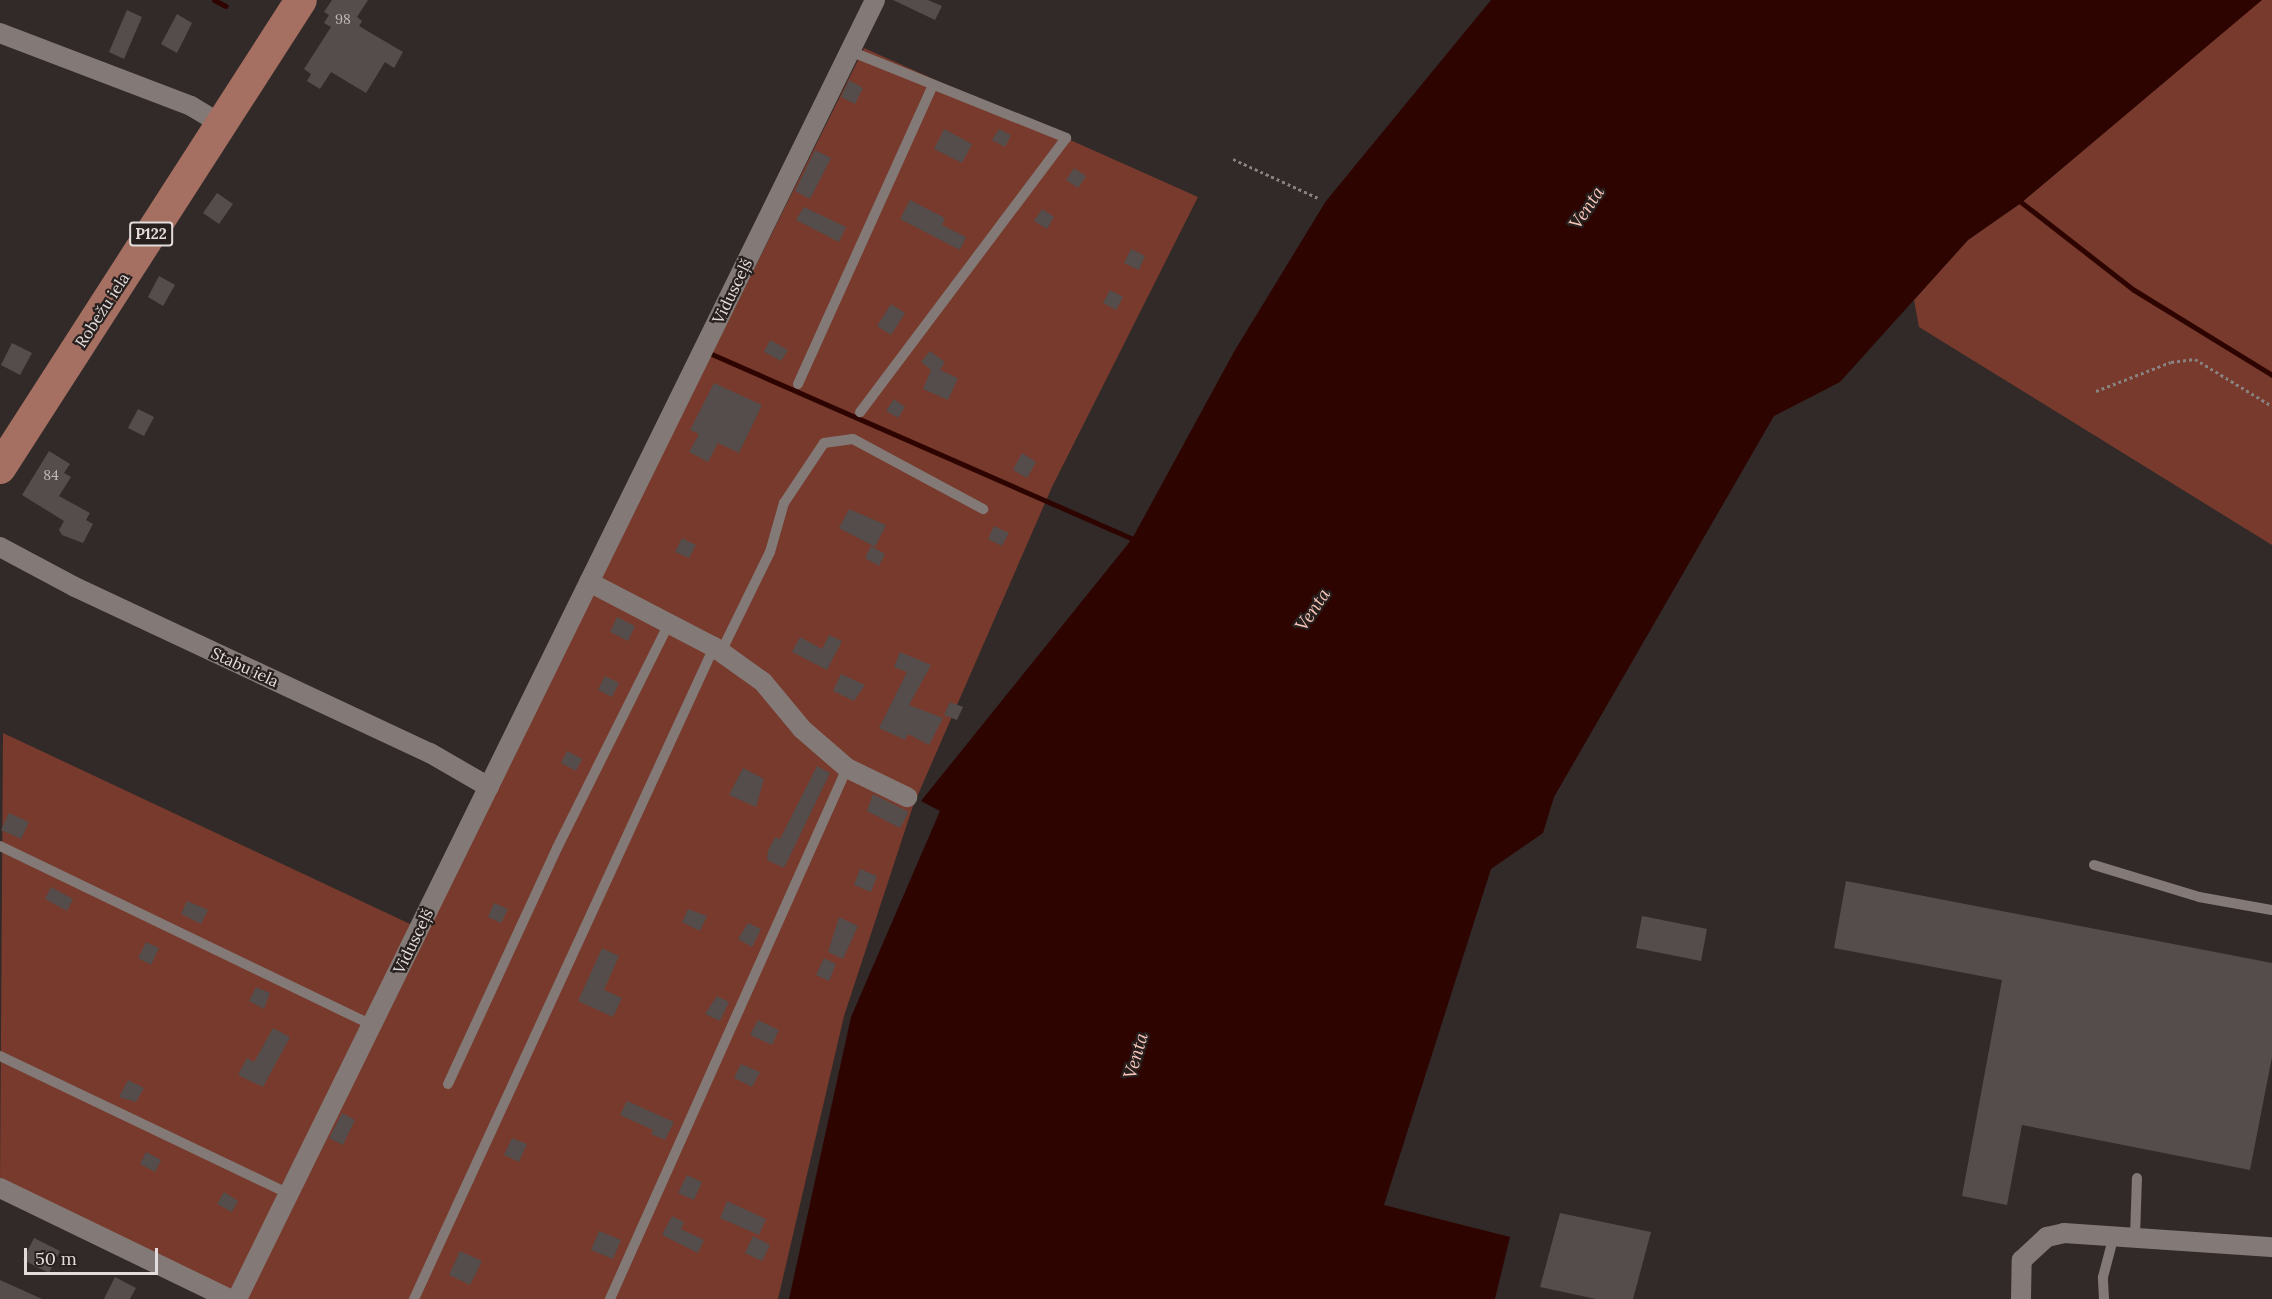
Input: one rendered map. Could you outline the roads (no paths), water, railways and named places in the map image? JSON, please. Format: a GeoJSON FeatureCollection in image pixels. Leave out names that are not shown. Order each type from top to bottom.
{"type":"FeatureCollection","features":[{"type":"Feature","properties":{"kind":"main road","name":"Robežu iela"},"geometry":{"type":"LineString","coordinates":[[0,468],[301,0]]}},
{"type":"Feature","properties":{"kind":"street","name":"Vidusceļš"},"geometry":{"type":"LineString","coordinates":[[237,1299],[875,0]]}},
{"type":"Feature","properties":{"kind":"street"},"geometry":{"type":"LineString","coordinates":[[0,33],[191,106],[221,124]]}},
{"type":"Feature","properties":{"kind":"street","name":"Stabu iela"},"geometry":{"type":"LineString","coordinates":[[0,547],[75,587],[430,753],[489,787]]}},
{"type":"Feature","properties":{"kind":"street"},"geometry":{"type":"LineString","coordinates":[[589,582],[718,649],[763,682],[802,729],[847,768],[907,797]]}},
{"type":"Feature","properties":{"kind":"street"},"geometry":{"type":"LineString","coordinates":[[0,1188],[219,1297]]}},
{"type":"Feature","properties":{"kind":"street"},"geometry":{"type":"LineString","coordinates":[[2021,1299],[2022,1260],[2047,1237],[2064,1233],[2272,1247]]}},
{"type":"Feature","properties":{"kind":"lane"},"geometry":{"type":"LineString","coordinates":[[850,51],[1066,138],[860,412]]}},
{"type":"Feature","properties":{"kind":"lane"},"geometry":{"type":"LineString","coordinates":[[798,384],[933,85]]}},
{"type":"Feature","properties":{"kind":"lane"},"geometry":{"type":"LineString","coordinates":[[414,1299],[718,649],[770,552],[783,503],[824,443],[853,439],[983,509]]}},
{"type":"Feature","properties":{"kind":"lane"},"geometry":{"type":"LineString","coordinates":[[448,1084],[557,848],[669,623]]}},
{"type":"Feature","properties":{"kind":"lane"},"geometry":{"type":"LineString","coordinates":[[610,1299],[847,768]]}},
{"type":"Feature","properties":{"kind":"lane"},"geometry":{"type":"LineString","coordinates":[[0,846],[372,1025]]}},
{"type":"Feature","properties":{"kind":"lane"},"geometry":{"type":"LineString","coordinates":[[2094,865],[2199,897],[2272,910]]}},
{"type":"Feature","properties":{"kind":"lane"},"geometry":{"type":"LineString","coordinates":[[0,1056],[289,1194]]}},
{"type":"Feature","properties":{"kind":"lane"},"geometry":{"type":"LineString","coordinates":[[2135,1237],[2137,1178]]}},
{"type":"Feature","properties":{"kind":"lane"},"geometry":{"type":"LineString","coordinates":[[2104,1299],[2103,1277],[2114,1235]]}},
{"type":"Feature","properties":{"kind":"water","name":"Venta"},"geometry":{"type":"Polygon","coordinates":[[[1491,0],[2262,0],[2021,203],[1968,240],[1840,382],[1774,416],[1554,797],[1543,833],[1491,869],[1384,1205],[1510,1237],[1495,1299],[789,1299],[851,1017],[940,811],[921,801],[1132,539],[1235,350],[1326,201],[1491,0]]]}},
{"type":"Feature","properties":{"kind":"waterway"},"geometry":{"type":"LineString","coordinates":[[214,0],[226,6]]}},
{"type":"Feature","properties":{"kind":"waterway"},"geometry":{"type":"LineString","coordinates":[[2017,199],[2134,290],[2272,375]]}},
{"type":"Feature","properties":{"kind":"waterway"},"geometry":{"type":"LineString","coordinates":[[707,352],[1132,539],[1134,544]]}}]}
